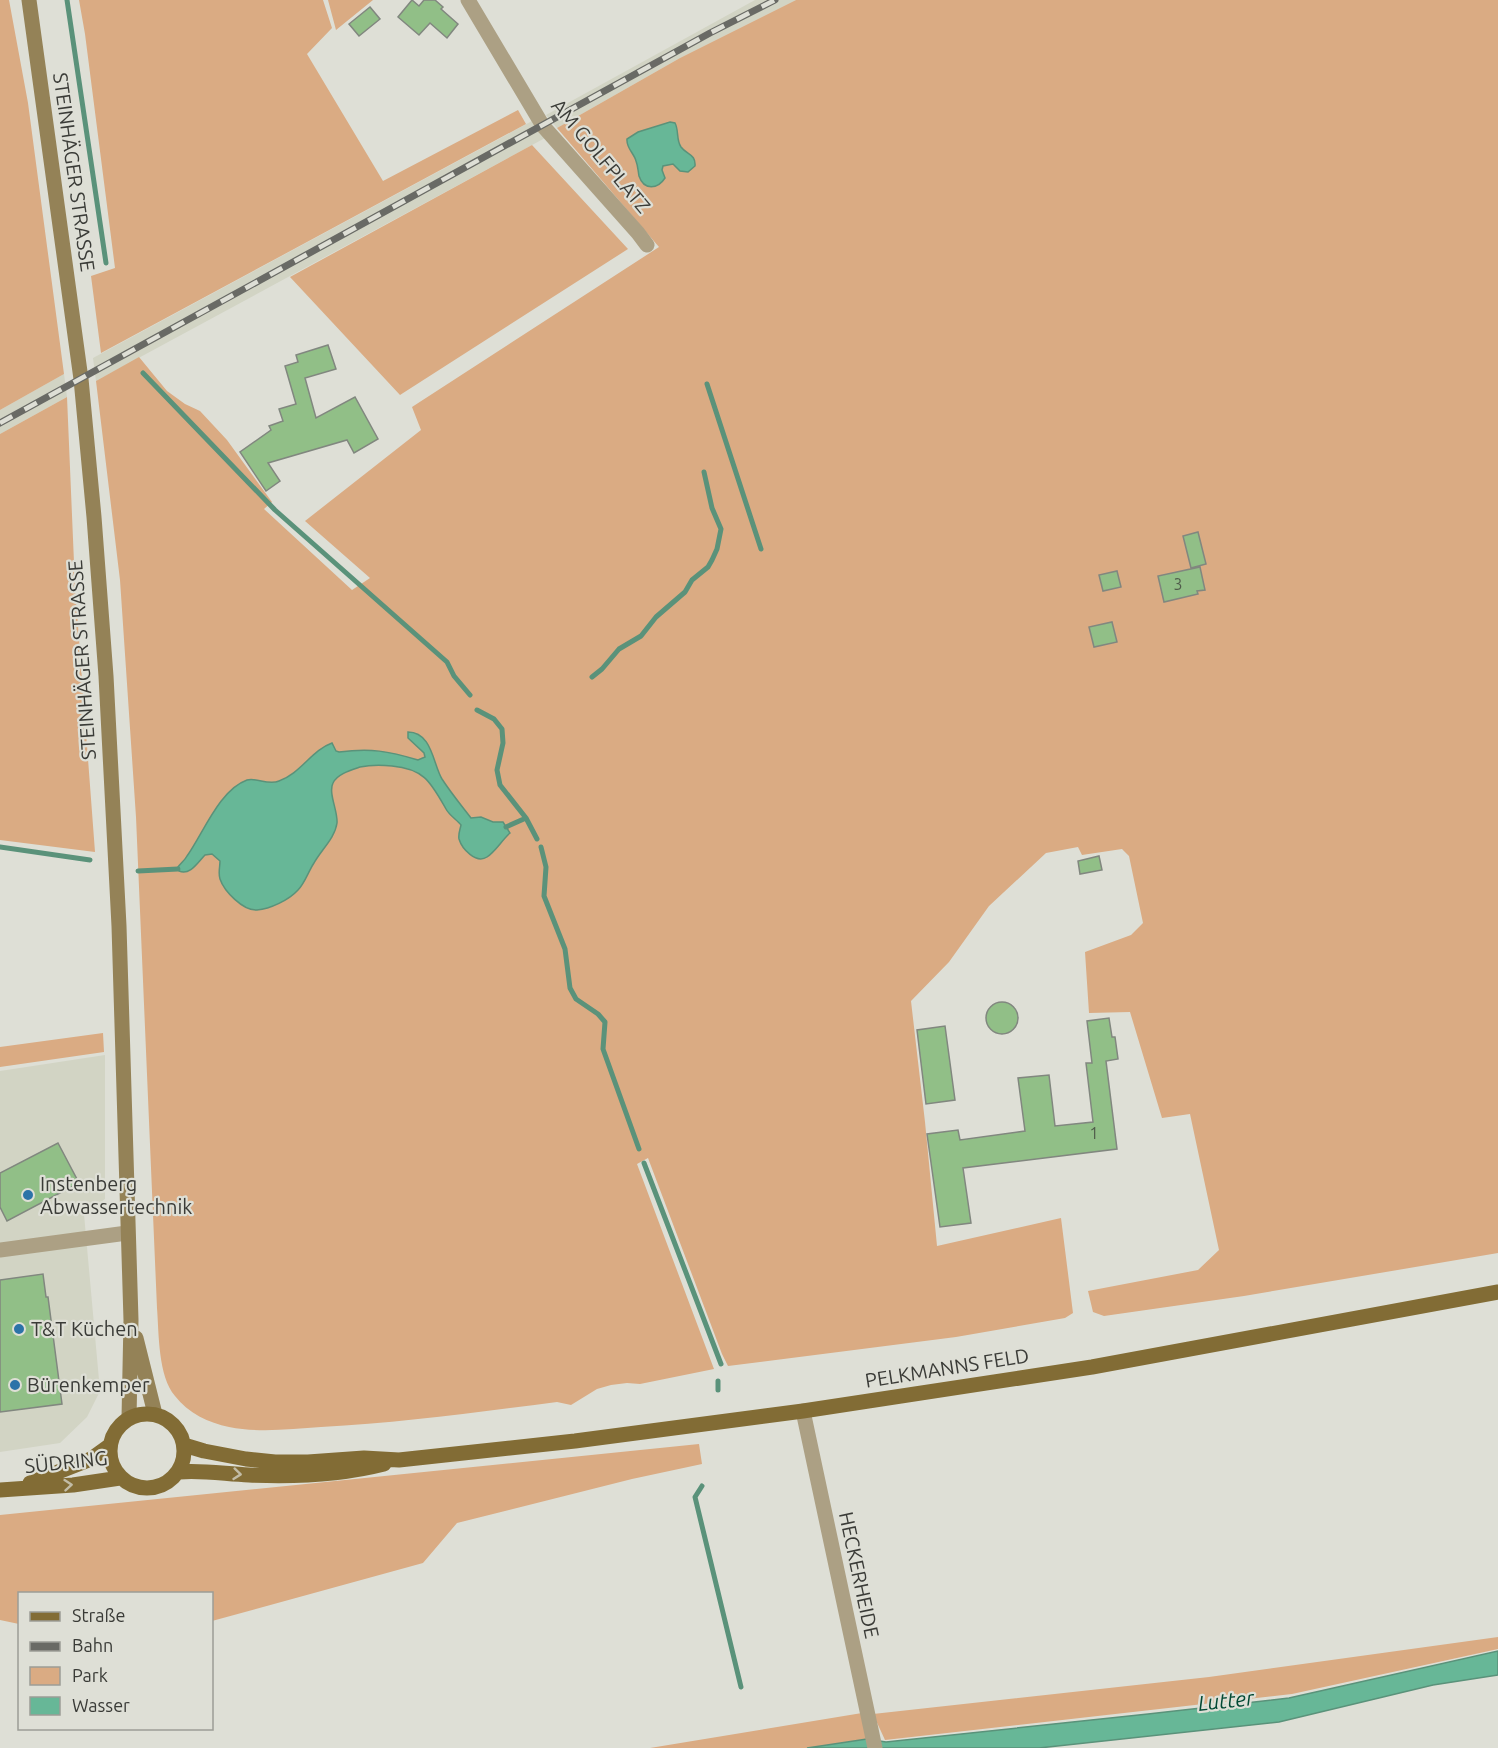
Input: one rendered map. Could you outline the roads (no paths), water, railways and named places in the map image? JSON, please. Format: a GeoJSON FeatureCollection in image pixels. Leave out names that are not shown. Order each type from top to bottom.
{"type":"FeatureCollection","features":[{"type":"Feature","properties":{"kind":"main road","name":"STEINHÄGER STRASSE"},"geometry":{"type":"LineString","coordinates":[[29,0],[81,379],[106,676],[119,926],[131,1320],[129,1418]]}},
{"type":"Feature","properties":{"kind":"main road","name":"PELKMANNS FELD"},"geometry":{"type":"LineString","coordinates":[[179,1472],[212,1471],[247,1475],[310,1474],[365,1469],[399,1460],[575,1441],[803,1411],[1092,1367],[1498,1292]]}},
{"type":"Feature","properties":{"kind":"main road","name":"STEINHÄGER STRASSE"},"geometry":{"type":"LineString","coordinates":[[131,1320],[156,1414]]}},
{"type":"Feature","properties":{"kind":"main road"},"geometry":{"type":"LineString","coordinates":[[142,1414],[156,1414],[169,1420],[179,1431],[184,1445],[184,1459],[179,1472],[167,1484],[150,1489],[134,1487],[120,1478],[113,1468],[110,1446],[116,1430],[129,1418],[142,1414]]}},
{"type":"Feature","properties":{"kind":"main road","name":"PELKMANNS FELD"},"geometry":{"type":"LineString","coordinates":[[184,1445],[246,1459],[275,1462],[364,1458],[399,1460]]}},
{"type":"Feature","properties":{"kind":"main road","name":"SÜDRING"},"geometry":{"type":"LineString","coordinates":[[16,1489],[91,1458],[110,1446]]}},
{"type":"Feature","properties":{"kind":"main road","name":"SÜDRING"},"geometry":{"type":"LineString","coordinates":[[0,1490],[73,1485],[120,1478]]}},
{"type":"Feature","properties":{"kind":"street","name":"AM GOLFPLATZ"},"geometry":{"type":"LineString","coordinates":[[468,0],[543,126],[647,245]]}},
{"type":"Feature","properties":{"kind":"street"},"geometry":{"type":"LineString","coordinates":[[0,1250],[128,1233]]}},
{"type":"Feature","properties":{"kind":"street","name":"HECKERHEIDE"},"geometry":{"type":"LineString","coordinates":[[803,1411],[875,1748]]}},
{"type":"Feature","properties":{"kind":"water"},"geometry":{"type":"Polygon","coordinates":[[[670,122],[675,123],[679,144],[693,157],[695,166],[688,172],[680,171],[673,164],[663,166],[665,178],[659,184],[651,187],[641,181],[637,163],[627,139],[638,132],[670,122]]]}},
{"type":"Feature","properties":{"kind":"water"},"geometry":{"type":"Polygon","coordinates":[[[408,732],[416,733],[427,743],[442,779],[471,818],[481,817],[493,822],[503,822],[510,833],[487,857],[478,859],[463,847],[459,837],[461,825],[447,811],[431,785],[420,774],[403,768],[372,766],[349,771],[335,780],[332,787],[337,823],[334,834],[300,887],[294,894],[279,903],[257,910],[240,904],[222,884],[219,874],[220,861],[212,854],[205,855],[187,872],[179,871],[178,867],[193,847],[212,813],[237,785],[251,779],[271,783],[286,778],[318,751],[332,743],[339,752],[370,750],[418,760],[425,757],[424,753],[408,738],[408,732]]]}},
{"type":"Feature","properties":{"kind":"water"},"geometry":{"type":"Polygon","coordinates":[[[1498,1651],[1498,1675],[1433,1685],[1279,1722],[1039,1748],[807,1748],[867,1739],[886,1742],[1289,1698],[1498,1651]]]}},
{"type":"Feature","properties":{"kind":"waterway"},"geometry":{"type":"LineString","coordinates":[[67,0],[106,263]]}},
{"type":"Feature","properties":{"kind":"waterway"},"geometry":{"type":"LineString","coordinates":[[143,373],[275,510],[447,662],[454,676],[470,695]]}},
{"type":"Feature","properties":{"kind":"waterway"},"geometry":{"type":"LineString","coordinates":[[707,384],[761,549]]}},
{"type":"Feature","properties":{"kind":"waterway"},"geometry":{"type":"LineString","coordinates":[[592,677],[619,649],[641,636],[656,617],[685,592],[692,580],[708,567],[712,560],[721,529],[712,508],[704,472]]}},
{"type":"Feature","properties":{"kind":"waterway"},"geometry":{"type":"LineString","coordinates":[[477,710],[494,719],[502,729],[503,743],[497,770],[500,785],[526,818],[537,839]]}},
{"type":"Feature","properties":{"kind":"waterway"},"geometry":{"type":"LineString","coordinates":[[506,827],[526,818]]}},
{"type":"Feature","properties":{"kind":"waterway"},"geometry":{"type":"LineString","coordinates":[[0,847],[90,860]]}},
{"type":"Feature","properties":{"kind":"waterway"},"geometry":{"type":"LineString","coordinates":[[541,847],[546,867],[544,896],[565,949],[570,988],[576,999],[598,1014],[605,1022],[603,1049],[639,1149]]}},
{"type":"Feature","properties":{"kind":"waterway"},"geometry":{"type":"LineString","coordinates":[[138,871],[178,869]]}},
{"type":"Feature","properties":{"kind":"waterway"},"geometry":{"type":"LineString","coordinates":[[644,1163],[721,1364]]}},
{"type":"Feature","properties":{"kind":"waterway"},"geometry":{"type":"LineString","coordinates":[[718,1381],[718,1390]]}},
{"type":"Feature","properties":{"kind":"waterway"},"geometry":{"type":"LineString","coordinates":[[702,1486],[695,1497],[741,1687]]}},
{"type":"Feature","properties":{"kind":"railway"},"geometry":{"type":"LineString","coordinates":[[0,423],[710,33],[775,0]]}},
{"type":"Feature","properties":{"kind":"place","name":"Instenberg Abwassertechnik"},"geometry":{"type":"Point","coordinates":[28,1195]}},
{"type":"Feature","properties":{"kind":"place","name":"T&T Küchen"},"geometry":{"type":"Point","coordinates":[19,1329]}},
{"type":"Feature","properties":{"kind":"place","name":"Bürenkemper"},"geometry":{"type":"Point","coordinates":[15,1385]}},
{"type":"Feature","properties":{"kind":"water label","name":"Lutter"},"geometry":{"type":"Point","coordinates":[1226,1701]}}]}
